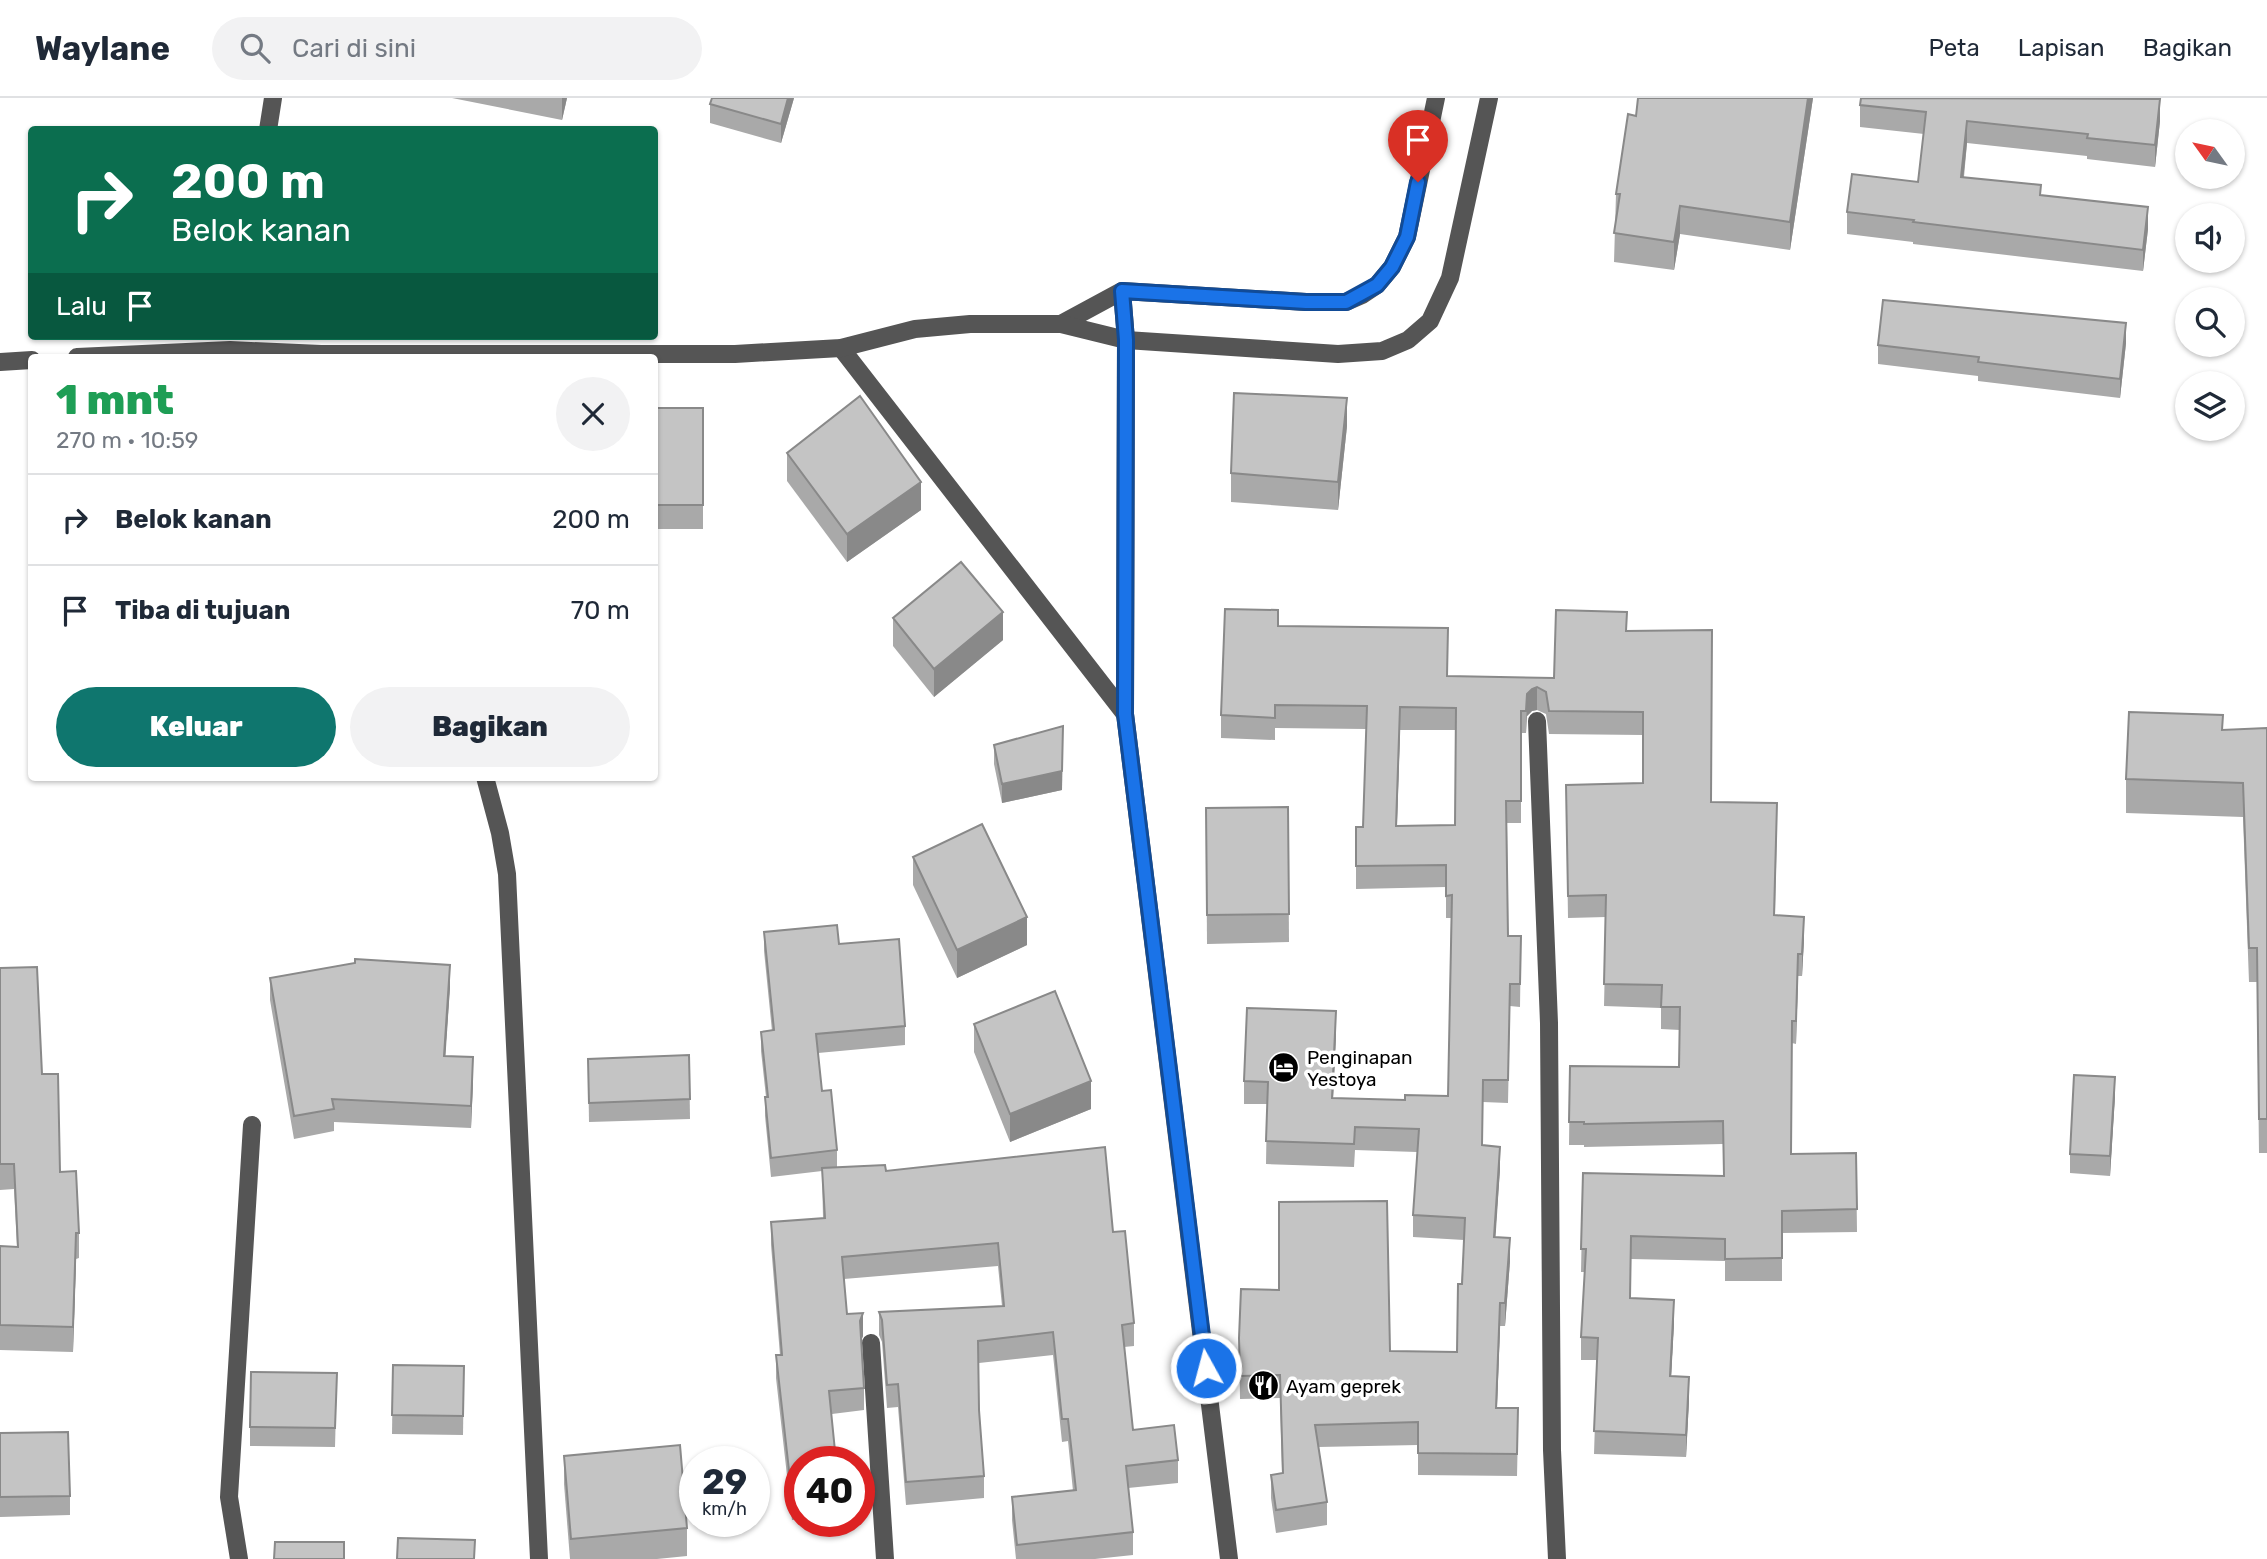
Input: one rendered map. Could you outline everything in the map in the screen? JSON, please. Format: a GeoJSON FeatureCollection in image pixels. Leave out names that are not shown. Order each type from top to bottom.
{"type":"FeatureCollection","features":[{"type":"Feature","properties":{"kind":"street"},"geometry":{"type":"LineString","coordinates":[[269,126],[273,98]]}},
{"type":"Feature","properties":{"kind":"street"},"geometry":{"type":"LineString","coordinates":[[1061,324],[1122,291],[1306,302],[1346,302],[1362,295],[1377,285],[1392,267],[1407,237],[1436,98]]}},
{"type":"Feature","properties":{"kind":"street"},"geometry":{"type":"LineString","coordinates":[[658,354],[735,354],[841,348],[915,328],[970,324],[1061,324],[1126,340],[1338,354],[1382,351],[1408,340],[1430,321],[1450,278],[1489,98]]}},
{"type":"Feature","properties":{"kind":"street"},"geometry":{"type":"LineString","coordinates":[[1122,291],[1126,340],[1125,714],[1229,1559]]}},
{"type":"Feature","properties":{"kind":"street"},"geometry":{"type":"LineString","coordinates":[[110,354],[231,343],[321,354]]}},
{"type":"Feature","properties":{"kind":"street"},"geometry":{"type":"LineString","coordinates":[[841,348],[1125,714]]}},
{"type":"Feature","properties":{"kind":"street"},"geometry":{"type":"LineString","coordinates":[[0,362],[28,360]]}},
{"type":"Feature","properties":{"kind":"street"},"geometry":{"type":"LineString","coordinates":[[1537,721],[1549,1023],[1552,1450],[1557,1559]]}},
{"type":"Feature","properties":{"kind":"street"},"geometry":{"type":"LineString","coordinates":[[486,781],[500,833],[507,874],[539,1559]]}},
{"type":"Feature","properties":{"kind":"street"},"geometry":{"type":"LineString","coordinates":[[239,1559],[229,1497],[252,1125]]}},
{"type":"Feature","properties":{"kind":"street"},"geometry":{"type":"LineString","coordinates":[[871,1343],[885,1559]]}},
{"type":"Feature","properties":{"kind":"building"},"geometry":{"type":"Polygon","coordinates":[[[712,98],[788,98],[781,124],[710,104],[712,98]]]}},
{"type":"Feature","properties":{"kind":"building"},"geometry":{"type":"Polygon","coordinates":[[[1638,98],[1808,98],[1790,222],[1680,206],[1674,242],[1614,233],[1620,194],[1616,194],[1628,114],[1636,116],[1638,98]]]}},
{"type":"Feature","properties":{"kind":"building"},"geometry":{"type":"Polygon","coordinates":[[[1861,98],[2160,99],[2155,145],[2087,138],[2088,134],[1967,121],[1961,177],[2041,185],[2040,195],[2148,207],[2143,250],[1847,212],[1852,174],[1918,182],[1926,112],[1860,105],[1861,98]]]}},
{"type":"Feature","properties":{"kind":"building"},"geometry":{"type":"Polygon","coordinates":[[[1883,300],[2126,323],[2120,379],[1978,362],[1979,357],[1878,345],[1883,300]]]}},
{"type":"Feature","properties":{"kind":"building"},"geometry":{"type":"Polygon","coordinates":[[[1234,393],[1347,398],[1338,482],[1231,473],[1234,393]]]}},
{"type":"Feature","properties":{"kind":"building"},"geometry":{"type":"Polygon","coordinates":[[[860,396],[921,482],[847,534],[787,453],[860,396]]]}},
{"type":"Feature","properties":{"kind":"building"},"geometry":{"type":"Polygon","coordinates":[[[658,408],[703,408],[703,505],[658,505],[658,408]]]}},
{"type":"Feature","properties":{"kind":"building"},"geometry":{"type":"Polygon","coordinates":[[[961,562],[1003,612],[934,669],[893,618],[961,562]]]}},
{"type":"Feature","properties":{"kind":"building"},"geometry":{"type":"Polygon","coordinates":[[[1225,609],[1278,610],[1278,626],[1448,628],[1447,676],[1554,678],[1556,610],[1627,612],[1626,631],[1712,630],[1711,802],[1777,803],[1774,915],[1804,917],[1802,954],[1798,954],[1796,1021],[1792,1021],[1791,1154],[1856,1153],[1857,1209],[1782,1211],[1782,1258],[1725,1259],[1725,1239],[1631,1236],[1630,1298],[1674,1300],[1670,1376],[1689,1377],[1686,1435],[1594,1431],[1598,1338],[1581,1337],[1586,1249],[1581,1249],[1583,1173],[1724,1176],[1723,1121],[1569,1122],[1570,1066],[1679,1067],[1680,1007],[1661,1007],[1662,985],[1604,984],[1606,895],[1568,896],[1566,785],[1643,783],[1643,712],[1549,711],[1546,692],[1537,687],[1527,694],[1526,711],[1521,711],[1521,801],[1506,801],[1508,936],[1521,936],[1520,984],[1510,984],[1508,1080],[1483,1080],[1482,1145],[1500,1147],[1494,1237],[1510,1238],[1505,1303],[1500,1303],[1496,1408],[1518,1408],[1517,1454],[1418,1453],[1418,1422],[1315,1425],[1327,1502],[1276,1510],[1271,1475],[1283,1473],[1280,1375],[1240,1376],[1239,1338],[1241,1289],[1279,1290],[1279,1202],[1387,1201],[1390,1351],[1457,1352],[1458,1284],[1462,1284],[1465,1218],[1413,1215],[1419,1129],[1355,1127],[1354,1144],[1266,1141],[1268,1082],[1244,1081],[1247,1008],[1336,1011],[1332,1098],[1405,1100],[1405,1095],[1448,1096],[1452,895],[1446,896],[1446,865],[1356,866],[1356,827],[1363,827],[1367,706],[1275,705],[1275,718],[1221,715],[1225,609]],[[1400,707],[1396,826],[1455,825],[1456,708],[1400,707]]]}},
{"type":"Feature","properties":{"kind":"building"},"geometry":{"type":"Polygon","coordinates":[[[2129,712],[2223,715],[2222,730],[2267,728],[2267,1119],[2259,1119],[2257,948],[2249,948],[2243,783],[2126,779],[2129,712]]]}},
{"type":"Feature","properties":{"kind":"building"},"geometry":{"type":"Polygon","coordinates":[[[1063,726],[1062,771],[1002,784],[994,745],[1063,726]]]}},
{"type":"Feature","properties":{"kind":"building"},"geometry":{"type":"Polygon","coordinates":[[[1288,807],[1289,914],[1207,915],[1206,808],[1288,807]]]}},
{"type":"Feature","properties":{"kind":"building"},"geometry":{"type":"Polygon","coordinates":[[[982,824],[1027,917],[957,950],[913,857],[982,824]]]}},
{"type":"Feature","properties":{"kind":"building"},"geometry":{"type":"Polygon","coordinates":[[[837,925],[839,944],[899,939],[905,1026],[816,1034],[822,1091],[831,1090],[837,1150],[771,1158],[761,1032],[774,1030],[764,932],[837,925]]]}},
{"type":"Feature","properties":{"kind":"building"},"geometry":{"type":"Polygon","coordinates":[[[355,959],[450,965],[444,1056],[473,1057],[471,1106],[332,1099],[334,1109],[294,1116],[270,978],[355,963],[355,959]]]}},
{"type":"Feature","properties":{"kind":"building"},"geometry":{"type":"Polygon","coordinates":[[[37,967],[42,1074],[58,1074],[60,1172],[76,1171],[79,1233],[76,1233],[73,1327],[0,1325],[0,1246],[18,1247],[14,1164],[0,1164],[0,968],[37,967]]]}},
{"type":"Feature","properties":{"kind":"building"},"geometry":{"type":"Polygon","coordinates":[[[1055,991],[1091,1081],[1010,1114],[974,1024],[1055,991]]]}},
{"type":"Feature","properties":{"kind":"building"},"geometry":{"type":"Polygon","coordinates":[[[689,1055],[690,1099],[589,1103],[588,1059],[689,1055]]]}},
{"type":"Feature","properties":{"kind":"building"},"geometry":{"type":"Polygon","coordinates":[[[2074,1075],[2115,1077],[2110,1156],[2070,1154],[2074,1075]]]}},
{"type":"Feature","properties":{"kind":"building"},"geometry":{"type":"Polygon","coordinates":[[[1105,1147],[1113,1232],[1125,1231],[1134,1323],[1122,1325],[1133,1430],[1174,1425],[1178,1460],[1126,1466],[1133,1532],[1017,1545],[1012,1497],[1076,1490],[1068,1419],[1062,1419],[1053,1332],[978,1341],[984,1476],[906,1482],[898,1384],[887,1385],[882,1320],[879,1312],[1004,1306],[998,1243],[842,1257],[847,1314],[863,1313],[860,1321],[864,1388],[829,1391],[834,1446],[786,1446],[776,1355],[782,1355],[771,1222],[825,1218],[822,1168],[885,1165],[886,1171],[1105,1147]]]}},
{"type":"Feature","properties":{"kind":"building"},"geometry":{"type":"Polygon","coordinates":[[[393,1365],[464,1366],[463,1416],[392,1415],[393,1365]]]}},
{"type":"Feature","properties":{"kind":"building"},"geometry":{"type":"Polygon","coordinates":[[[251,1372],[337,1373],[335,1428],[250,1427],[251,1372]]]}},
{"type":"Feature","properties":{"kind":"building"},"geometry":{"type":"Polygon","coordinates":[[[68,1432],[70,1496],[0,1497],[0,1433],[68,1432]]]}},
{"type":"Feature","properties":{"kind":"building"},"geometry":{"type":"Polygon","coordinates":[[[680,1445],[679,1529],[571,1539],[564,1456],[680,1445]]]}},
{"type":"Feature","properties":{"kind":"building"},"geometry":{"type":"Polygon","coordinates":[[[398,1538],[475,1540],[474,1559],[397,1559],[398,1538]]]}},
{"type":"Feature","properties":{"kind":"building"},"geometry":{"type":"Polygon","coordinates":[[[275,1542],[344,1542],[344,1559],[274,1559],[275,1542]]]}},
{"type":"Feature","properties":{"kind":"place","name":"Penginapan Yestoya"},"geometry":{"type":"Point","coordinates":[1284,1068]}},
{"type":"Feature","properties":{"kind":"place","name":"Ayam geprek"},"geometry":{"type":"Point","coordinates":[1263,1386]}},
{"type":"Feature","properties":{"kind":"route"},"geometry":{"type":"LineString","coordinates":[[1206,1368],[1125,714],[1126,340],[1122,291],[1346,302],[1377,285],[1392,267],[1407,237],[1418,182]]}}]}
